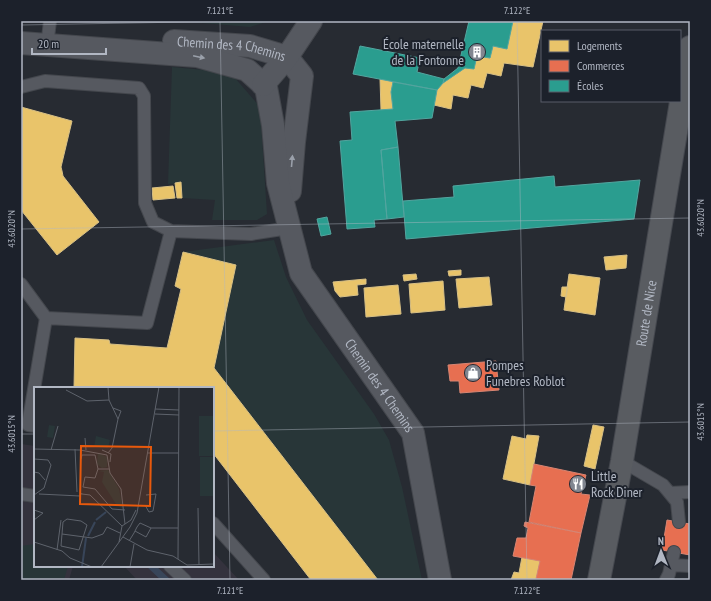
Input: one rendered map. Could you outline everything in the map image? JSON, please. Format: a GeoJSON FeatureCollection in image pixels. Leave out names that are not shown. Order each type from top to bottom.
{"type":"FeatureCollection","features":[{"type":"Feature","properties":{"kind":"main road","name":"Route de Nice"},"geometry":{"type":"LineString","coordinates":[[599,580],[622,461],[689,57]]}},
{"type":"Feature","properties":{"kind":"street"},"geometry":{"type":"LineString","coordinates":[[263,85],[287,57],[311,21]]}},
{"type":"Feature","properties":{"kind":"street","name":"Chemin des 4 Chemins"},"geometry":{"type":"LineString","coordinates":[[21,39],[48,36],[198,41],[250,46],[287,57],[302,76],[292,156],[289,228]]}},
{"type":"Feature","properties":{"kind":"street","name":"Chemin des 4 Chemins"},"geometry":{"type":"LineString","coordinates":[[21,43],[48,36],[197,56],[247,70],[266,87],[273,125],[278,183],[301,273],[413,433],[440,580]]}},
{"type":"Feature","properties":{"kind":"lane"},"geometry":{"type":"LineString","coordinates":[[21,87],[45,81],[138,88],[144,96],[145,203],[153,222],[171,231],[251,234],[289,228]]}},
{"type":"Feature","properties":{"kind":"lane"},"geometry":{"type":"LineString","coordinates":[[46,318],[147,323],[171,231]]}},
{"type":"Feature","properties":{"kind":"lane"},"geometry":{"type":"LineString","coordinates":[[21,284],[46,318],[34,387]]}},
{"type":"Feature","properties":{"kind":"lane"},"geometry":{"type":"LineString","coordinates":[[34,389],[28,425],[34,426]]}},
{"type":"Feature","properties":{"kind":"lane"},"geometry":{"type":"LineString","coordinates":[[622,461],[664,485],[677,502],[679,522]]}},
{"type":"Feature","properties":{"kind":"lane"},"geometry":{"type":"LineString","coordinates":[[670,493],[690,492]]}},
{"type":"Feature","properties":{"kind":"lane"},"geometry":{"type":"LineString","coordinates":[[21,494],[34,496]]}},
{"type":"Feature","properties":{"kind":"lane"},"geometry":{"type":"LineString","coordinates":[[214,524],[264,580]]}},
{"type":"Feature","properties":{"kind":"lane"},"geometry":{"type":"LineString","coordinates":[[666,580],[670,574],[674,552]]}},
{"type":"Feature","properties":{"kind":"lane"},"geometry":{"type":"LineString","coordinates":[[671,565],[690,566]]}},
{"type":"Feature","properties":{"kind":"lane"},"geometry":{"type":"LineString","coordinates":[[171,567],[185,580]]}},
{"type":"Feature","properties":{"kind":"shaded area"},"geometry":{"type":"Polygon","coordinates":[[[178,21],[269,21],[250,27],[178,21]]]}},
{"type":"Feature","properties":{"kind":"shaded area"},"geometry":{"type":"Polygon","coordinates":[[[172,67],[216,71],[235,78],[260,107],[267,214],[257,220],[212,220],[215,200],[182,198],[181,183],[168,184],[172,67]]]}},
{"type":"Feature","properties":{"kind":"shaded area"},"geometry":{"type":"Polygon","coordinates":[[[274,240],[286,277],[307,320],[374,414],[389,440],[402,487],[422,580],[378,580],[214,368],[236,265],[183,252],[274,240]]]}},
{"type":"Feature","properties":{"kind":"shaded area"},"geometry":{"type":"Polygon","coordinates":[[[21,444],[34,446],[34,567],[73,567],[69,580],[21,580],[21,444]]]}},
{"type":"Feature","properties":{"kind":"shaded area"},"geometry":{"type":"Polygon","coordinates":[[[34,544],[34,567],[68,567],[64,580],[21,580],[21,546],[34,544]]]}},
{"type":"Feature","properties":{"kind":"shaded area"},"geometry":{"type":"Polygon","coordinates":[[[214,553],[239,580],[137,580],[125,567],[214,567],[214,553]]]}},
{"type":"Feature","properties":{"kind":"building: Logements"},"geometry":{"type":"Polygon","coordinates":[[[513,21],[543,21],[533,67],[504,63],[501,76],[487,73],[483,88],[471,85],[468,98],[453,95],[451,109],[434,105],[437,90],[443,83],[465,68],[474,69],[477,56],[490,58],[493,46],[507,49],[513,21]]]}},
{"type":"Feature","properties":{"kind":"building: Logements"},"geometry":{"type":"Polygon","coordinates":[[[380,79],[393,82],[391,92],[393,109],[381,110],[380,79]]]}},
{"type":"Feature","properties":{"kind":"building: Logements"},"geometry":{"type":"Polygon","coordinates":[[[21,107],[72,121],[61,167],[63,176],[99,222],[57,255],[21,210],[21,107]]]}},
{"type":"Feature","properties":{"kind":"building: Logements"},"geometry":{"type":"Polygon","coordinates":[[[181,182],[182,198],[177,198],[175,183],[181,182]]]}},
{"type":"Feature","properties":{"kind":"building: Logements"},"geometry":{"type":"Polygon","coordinates":[[[173,186],[175,198],[153,200],[152,188],[173,186]]]}},
{"type":"Feature","properties":{"kind":"building: Logements"},"geometry":{"type":"Polygon","coordinates":[[[183,252],[236,265],[214,368],[378,580],[311,580],[214,454],[214,387],[74,387],[75,338],[109,340],[110,344],[167,348],[181,289],[175,286],[183,252]]]}},
{"type":"Feature","properties":{"kind":"building: Logements"},"geometry":{"type":"Polygon","coordinates":[[[627,255],[626,268],[606,270],[604,257],[627,255]]]}},
{"type":"Feature","properties":{"kind":"building: Logements"},"geometry":{"type":"Polygon","coordinates":[[[461,270],[461,275],[449,276],[448,271],[461,270]]]}},
{"type":"Feature","properties":{"kind":"building: Logements"},"geometry":{"type":"Polygon","coordinates":[[[416,274],[417,279],[404,281],[403,275],[416,274]]]}},
{"type":"Feature","properties":{"kind":"building: Logements"},"geometry":{"type":"Polygon","coordinates":[[[569,274],[600,278],[595,315],[564,310],[569,274]]]}},
{"type":"Feature","properties":{"kind":"building: Logements"},"geometry":{"type":"Polygon","coordinates":[[[489,277],[492,305],[459,308],[456,279],[489,277]]]}},
{"type":"Feature","properties":{"kind":"building: Logements"},"geometry":{"type":"Polygon","coordinates":[[[366,279],[366,284],[357,285],[358,295],[340,297],[335,291],[333,282],[366,279]]]}},
{"type":"Feature","properties":{"kind":"building: Logements"},"geometry":{"type":"Polygon","coordinates":[[[443,281],[445,310],[411,313],[409,284],[443,281]]]}},
{"type":"Feature","properties":{"kind":"building: Logements"},"geometry":{"type":"Polygon","coordinates":[[[398,285],[401,314],[366,317],[364,288],[398,285]]]}},
{"type":"Feature","properties":{"kind":"building: Logements"},"geometry":{"type":"Polygon","coordinates":[[[562,287],[568,287],[566,297],[561,296],[562,287]]]}},
{"type":"Feature","properties":{"kind":"building: Logements"},"geometry":{"type":"Polygon","coordinates":[[[593,425],[604,427],[595,469],[584,466],[593,425]]]}},
{"type":"Feature","properties":{"kind":"building: Logements"},"geometry":{"type":"Polygon","coordinates":[[[527,435],[539,436],[530,485],[503,479],[512,436],[526,439],[527,435]]]}},
{"type":"Feature","properties":{"kind":"building: Logements"},"geometry":{"type":"Polygon","coordinates":[[[522,557],[540,561],[536,579],[540,580],[511,580],[514,572],[519,573],[522,557]]]}},
{"type":"Feature","properties":{"kind":"building: Commerces","name":"Pompes Funebres Roblot"},"geometry":{"type":"Polygon","coordinates":[[[496,361],[499,390],[460,393],[459,381],[450,381],[448,365],[496,361]]]}},
{"type":"Feature","properties":{"kind":"building: Commerces"},"geometry":{"type":"Polygon","coordinates":[[[534,464],[586,475],[581,494],[590,495],[581,533],[529,522],[536,486],[530,485],[534,464]]]}},
{"type":"Feature","properties":{"kind":"building: Commerces"},"geometry":{"type":"Polygon","coordinates":[[[667,520],[690,524],[690,555],[662,550],[667,520]]]}},
{"type":"Feature","properties":{"kind":"building: Commerces"},"geometry":{"type":"Polygon","coordinates":[[[525,522],[581,533],[571,580],[536,579],[540,561],[513,556],[517,538],[526,538],[528,528],[524,526],[525,522]]]}},
{"type":"Feature","properties":{"kind":"building: Écoles","name":"École maternelle de la Fontonne"},"geometry":{"type":"Polygon","coordinates":[[[469,21],[513,21],[507,49],[493,46],[490,58],[477,56],[474,69],[465,68],[443,83],[444,79],[458,68],[469,21]]]}},
{"type":"Feature","properties":{"kind":"building: Écoles"},"geometry":{"type":"Polygon","coordinates":[[[360,46],[420,58],[417,72],[444,79],[443,83],[437,90],[353,74],[360,46]]]}},
{"type":"Feature","properties":{"kind":"building: Écoles"},"geometry":{"type":"Polygon","coordinates":[[[393,82],[437,90],[432,118],[395,121],[398,147],[381,150],[387,219],[374,220],[375,227],[347,229],[340,141],[352,140],[350,112],[393,109],[391,92],[393,82]]]}},
{"type":"Feature","properties":{"kind":"building: Écoles"},"geometry":{"type":"Polygon","coordinates":[[[398,147],[404,217],[387,219],[381,150],[398,147]]]}},
{"type":"Feature","properties":{"kind":"building: Écoles"},"geometry":{"type":"Polygon","coordinates":[[[554,176],[555,187],[640,180],[634,219],[406,239],[403,201],[454,197],[453,186],[554,176]]]}},
{"type":"Feature","properties":{"kind":"building: Écoles"},"geometry":{"type":"Polygon","coordinates":[[[327,217],[331,234],[321,236],[317,219],[327,217]]]}},
{"type":"Feature","properties":{"kind":"waterway"},"geometry":{"type":"LineString","coordinates":[[152,567],[166,580]]}},
{"type":"Feature","properties":{"kind":"place","name":"École maternelle de la Fontonne"},"geometry":{"type":"Point","coordinates":[477,52]}},
{"type":"Feature","properties":{"kind":"place","name":"Pompes Funebres Roblot"},"geometry":{"type":"Point","coordinates":[473,373]}},
{"type":"Feature","properties":{"kind":"place","name":"Little Rock Diner"},"geometry":{"type":"Point","coordinates":[578,484]}}]}
